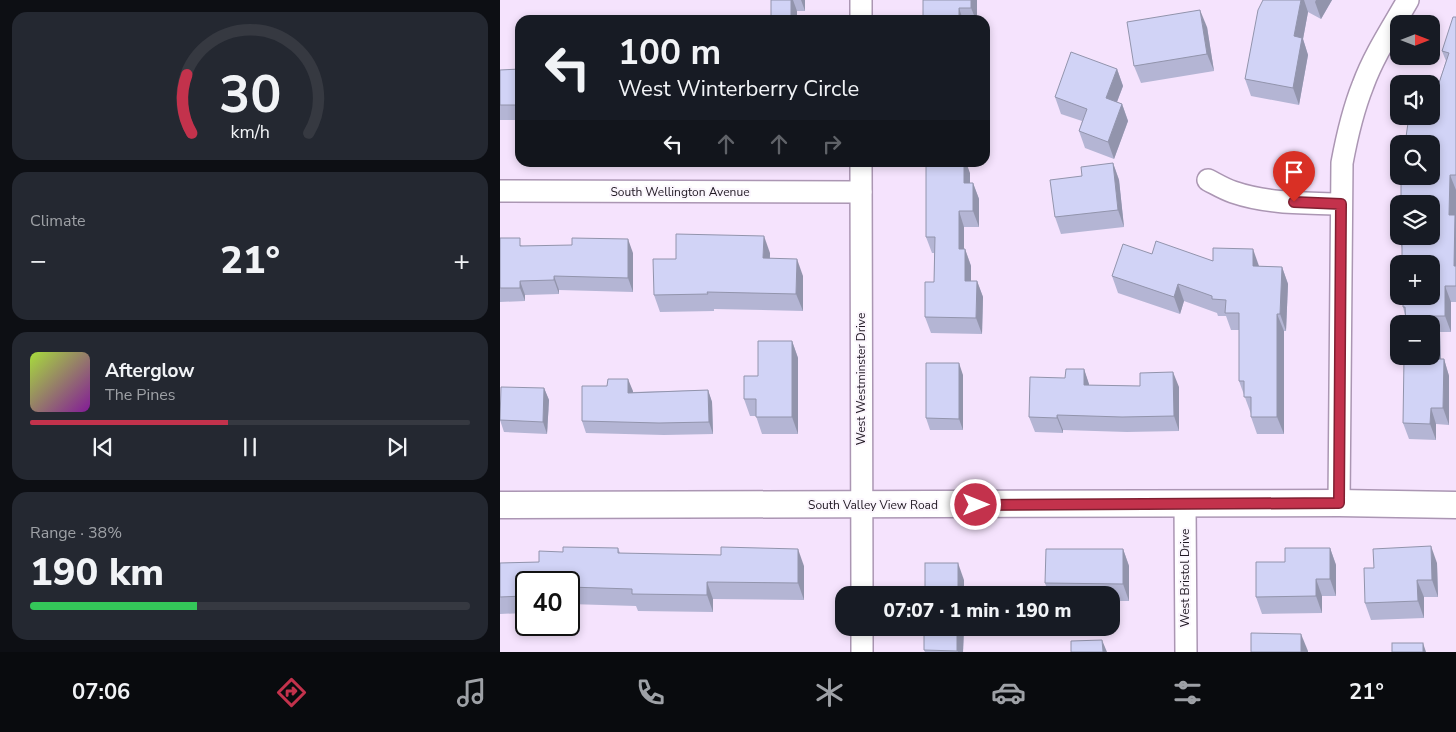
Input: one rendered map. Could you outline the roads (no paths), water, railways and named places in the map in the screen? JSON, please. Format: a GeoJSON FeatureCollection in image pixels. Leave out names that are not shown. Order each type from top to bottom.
{"type":"FeatureCollection","features":[{"type":"Feature","properties":{"kind":"street"},"geometry":{"type":"LineString","coordinates":[[861,0],[861,15]]}},
{"type":"Feature","properties":{"kind":"street"},"geometry":{"type":"LineString","coordinates":[[1339,503],[1342,163],[1349,127],[1363,84],[1382,44],[1408,0]]}},
{"type":"Feature","properties":{"kind":"street","name":"West Westminster Drive"},"geometry":{"type":"LineString","coordinates":[[861,167],[862,586]]}},
{"type":"Feature","properties":{"kind":"street"},"geometry":{"type":"LineString","coordinates":[[1208,180],[1247,196],[1271,200],[1341,204]]}},
{"type":"Feature","properties":{"kind":"street","name":"South Wellington Avenue"},"geometry":{"type":"LineString","coordinates":[[500,191],[861,192]]}},
{"type":"Feature","properties":{"kind":"street","name":"South Valley View Road"},"geometry":{"type":"LineString","coordinates":[[500,505],[1339,503],[1456,505]]}},
{"type":"Feature","properties":{"kind":"street","name":"West Bristol Drive"},"geometry":{"type":"LineString","coordinates":[[1184,504],[1186,652]]}},
{"type":"Feature","properties":{"kind":"street"},"geometry":{"type":"LineString","coordinates":[[862,636],[862,652]]}}]}
